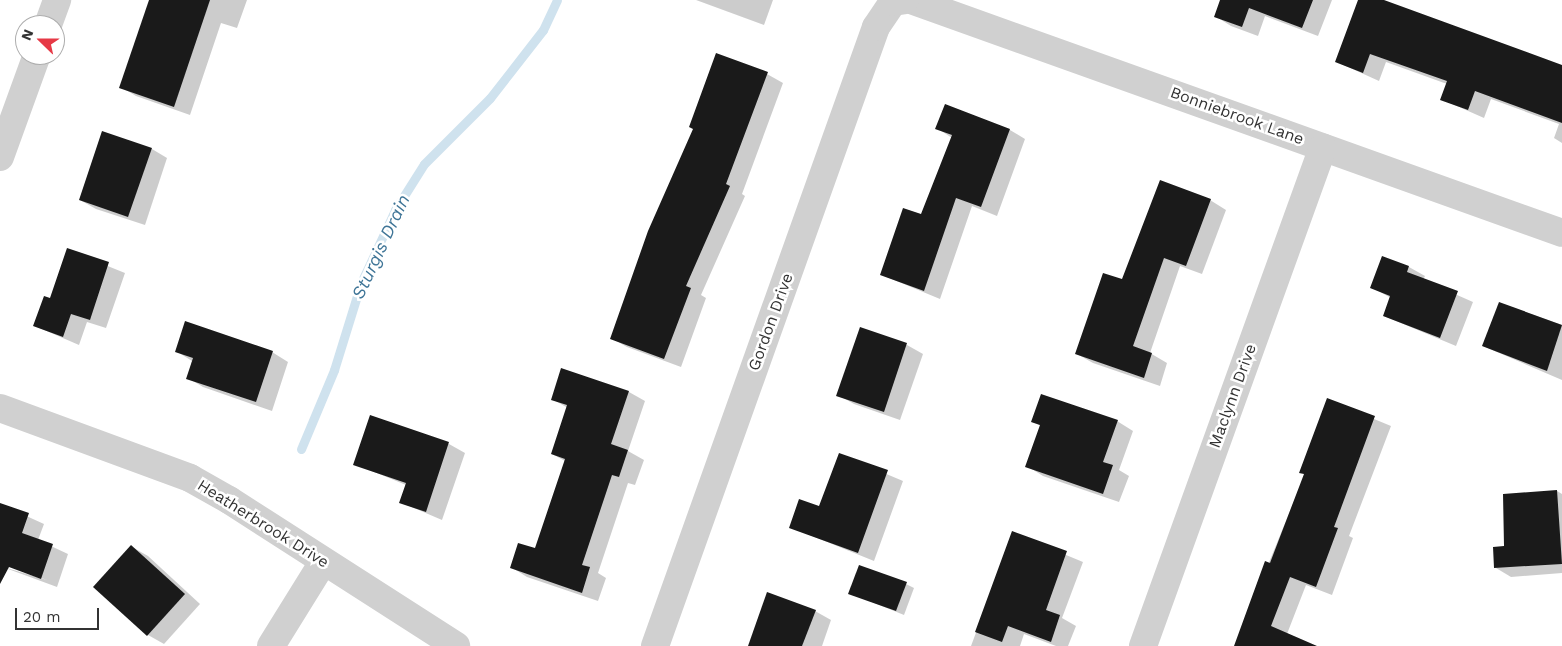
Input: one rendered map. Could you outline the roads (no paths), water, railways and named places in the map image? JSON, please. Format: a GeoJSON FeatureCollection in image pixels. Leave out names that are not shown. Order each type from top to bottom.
{"type":"FeatureCollection","features":[{"type":"Feature","properties":{"kind":"street"},"geometry":{"type":"LineString","coordinates":[[51,15],[56,0]]}},
{"type":"Feature","properties":{"kind":"street","name":"Bonniebrook Lane"},"geometry":{"type":"LineString","coordinates":[[903,1],[1323,147],[1562,233]]}},
{"type":"Feature","properties":{"kind":"street","name":"Gordon Drive"},"geometry":{"type":"LineString","coordinates":[[655,646],[876,27],[903,1]]}},
{"type":"Feature","properties":{"kind":"street"},"geometry":{"type":"LineString","coordinates":[[0,157],[33,65]]}},
{"type":"Feature","properties":{"kind":"street","name":"Maclynn Drive"},"geometry":{"type":"LineString","coordinates":[[1143,646],[1323,147]]}},
{"type":"Feature","properties":{"kind":"street","name":"Heatherbrook Drive"},"geometry":{"type":"LineString","coordinates":[[0,408],[190,478],[229,500],[456,646]]}},
{"type":"Feature","properties":{"kind":"street"},"geometry":{"type":"LineString","coordinates":[[272,646],[323,562]]}},
{"type":"Feature","properties":{"kind":"waterway","name":"Sturgis Drain"},"geometry":{"type":"LineString","coordinates":[[301,449],[334,370],[361,283],[395,210],[424,164],[490,98],[543,30],[557,0]]}}]}
